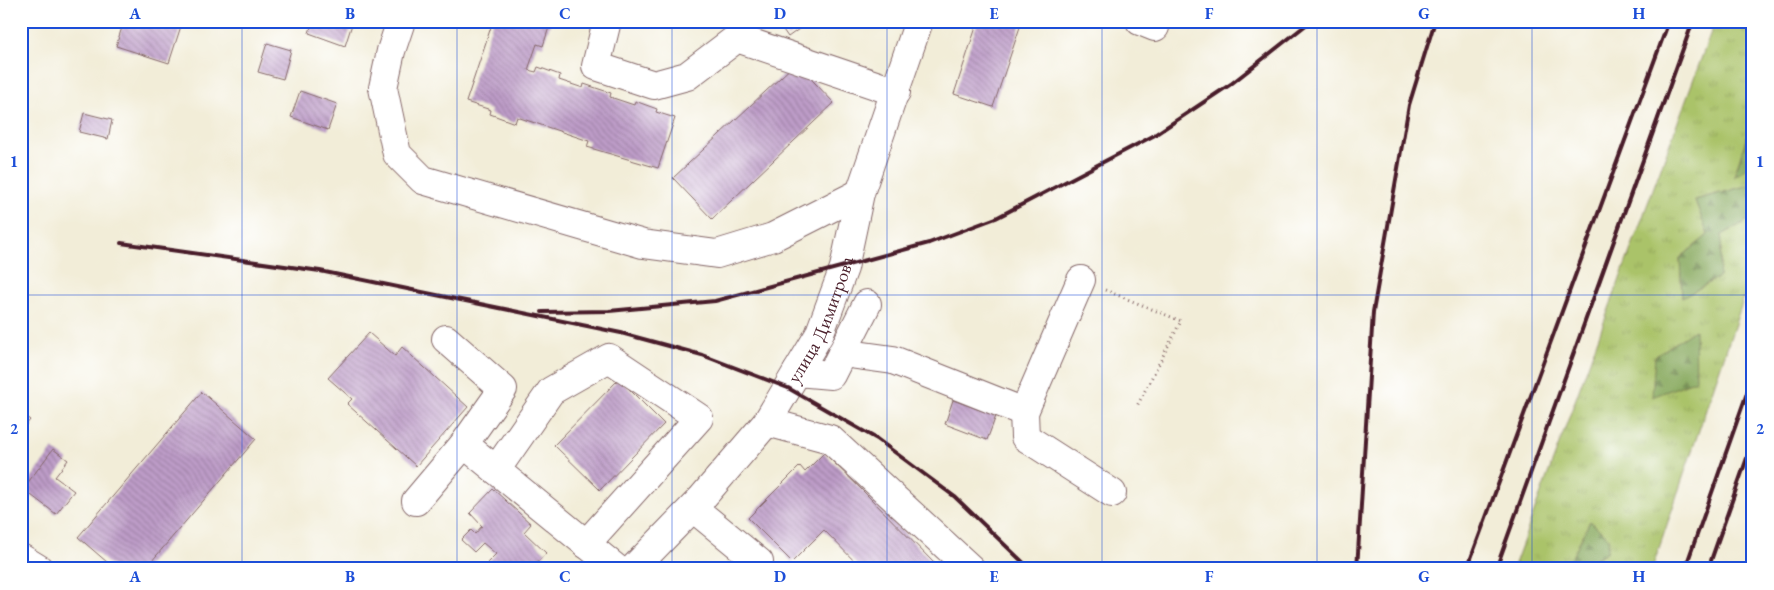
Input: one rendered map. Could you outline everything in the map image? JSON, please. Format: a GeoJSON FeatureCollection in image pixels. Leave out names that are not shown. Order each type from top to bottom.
{"type":"FeatureCollection","features":[{"type":"Feature","properties":{"kind":"street"},"geometry":{"type":"LineString","coordinates":[[401,21],[391,51],[384,88],[397,154],[423,180],[643,244],[717,254],[772,237],[860,193]]}},
{"type":"Feature","properties":{"kind":"street"},"geometry":{"type":"LineString","coordinates":[[607,21],[596,66],[654,85],[687,76],[737,38],[896,92]]}},
{"type":"Feature","properties":{"kind":"street","name":"улица Димитрова"},"geometry":{"type":"LineString","coordinates":[[633,569],[693,508],[767,422],[819,335],[844,268],[860,193],[920,21]]}},
{"type":"Feature","properties":{"kind":"street"},"geometry":{"type":"LineString","coordinates":[[1081,280],[1024,412],[1024,437],[1112,493]]}},
{"type":"Feature","properties":{"kind":"street"},"geometry":{"type":"LineString","coordinates":[[797,372],[830,375],[867,304]]}},
{"type":"Feature","properties":{"kind":"street"},"geometry":{"type":"LineString","coordinates":[[416,501],[464,444],[503,389],[446,339]]}},
{"type":"Feature","properties":{"kind":"street"},"geometry":{"type":"LineString","coordinates":[[842,353],[893,360],[1024,412]]}},
{"type":"Feature","properties":{"kind":"street"},"geometry":{"type":"LineString","coordinates":[[496,470],[551,391],[609,358],[699,418],[586,544]]}},
{"type":"Feature","properties":{"kind":"street"},"geometry":{"type":"LineString","coordinates":[[767,422],[830,439],[971,569]]}},
{"type":"Feature","properties":{"kind":"street"},"geometry":{"type":"LineString","coordinates":[[464,444],[617,569]]}},
{"type":"Feature","properties":{"kind":"street"},"geometry":{"type":"LineString","coordinates":[[693,508],[759,562]]}},
{"type":"Feature","properties":{"kind":"street"},"geometry":{"type":"LineString","coordinates":[[21,558],[39,569]]}},
{"type":"Feature","properties":{"kind":"path"},"geometry":{"type":"LineString","coordinates":[[1081,280],[1181,321],[1136,408]]}},
{"type":"Feature","properties":{"kind":"green space"},"geometry":{"type":"Polygon","coordinates":[[[1715,21],[1753,21],[1753,118],[1734,176],[1753,164],[1753,184],[1695,200],[1708,235],[1680,258],[1682,298],[1719,277],[1722,235],[1750,219],[1753,202],[1753,271],[1652,569],[1581,569],[1580,566],[1607,552],[1609,538],[1590,521],[1566,569],[1513,569],[1715,21]]]}},
{"type":"Feature","properties":{"kind":"green space"},"geometry":{"type":"Polygon","coordinates":[[[1753,118],[1753,164],[1734,177],[1753,118]]]}},
{"type":"Feature","properties":{"kind":"green space"},"geometry":{"type":"Polygon","coordinates":[[[1753,184],[1750,219],[1722,235],[1719,277],[1682,298],[1680,258],[1708,235],[1695,200],[1753,184]]]}},
{"type":"Feature","properties":{"kind":"green space"},"geometry":{"type":"Polygon","coordinates":[[[1695,330],[1696,380],[1652,397],[1655,356],[1695,330]]]}},
{"type":"Feature","properties":{"kind":"green space"},"geometry":{"type":"Polygon","coordinates":[[[1590,521],[1609,538],[1607,552],[1581,566],[1581,569],[1566,569],[1590,521]]]}},
{"type":"Feature","properties":{"kind":"building"},"geometry":{"type":"Polygon","coordinates":[[[124,21],[182,23],[169,63],[116,46],[124,21]]]}},
{"type":"Feature","properties":{"kind":"building"},"geometry":{"type":"Polygon","coordinates":[[[313,21],[353,21],[345,46],[309,33],[313,21]]]}},
{"type":"Feature","properties":{"kind":"building"},"geometry":{"type":"Polygon","coordinates":[[[493,21],[551,21],[543,46],[537,44],[528,70],[536,72],[538,67],[560,75],[559,80],[583,88],[584,84],[611,93],[610,97],[634,105],[635,101],[657,109],[656,112],[675,118],[658,168],[587,147],[589,141],[517,117],[515,123],[490,114],[491,110],[466,102],[493,21]]]}},
{"type":"Feature","properties":{"kind":"building"},"geometry":{"type":"Polygon","coordinates":[[[777,21],[810,21],[788,37],[777,21]]]}},
{"type":"Feature","properties":{"kind":"building"},"geometry":{"type":"Polygon","coordinates":[[[978,21],[1022,21],[993,107],[954,94],[978,21]]]}},
{"type":"Feature","properties":{"kind":"building"},"geometry":{"type":"Polygon","coordinates":[[[267,43],[291,50],[283,79],[258,72],[267,43]]]}},
{"type":"Feature","properties":{"kind":"building"},"geometry":{"type":"Polygon","coordinates":[[[796,63],[834,103],[712,219],[673,178],[796,63]]]}},
{"type":"Feature","properties":{"kind":"building"},"geometry":{"type":"Polygon","coordinates":[[[300,91],[337,104],[328,130],[291,117],[300,91]]]}},
{"type":"Feature","properties":{"kind":"building"},"geometry":{"type":"Polygon","coordinates":[[[84,113],[112,120],[108,139],[79,132],[84,113]]]}},
{"type":"Feature","properties":{"kind":"building"},"geometry":{"type":"Polygon","coordinates":[[[369,333],[395,356],[402,347],[468,407],[416,466],[347,404],[352,399],[328,378],[369,333]]]}},
{"type":"Feature","properties":{"kind":"building"},"geometry":{"type":"Polygon","coordinates":[[[619,379],[664,424],[600,490],[554,445],[619,379]]]}},
{"type":"Feature","properties":{"kind":"building"},"geometry":{"type":"Polygon","coordinates":[[[202,392],[256,439],[145,569],[115,569],[78,537],[202,392]]]}},
{"type":"Feature","properties":{"kind":"building"},"geometry":{"type":"Polygon","coordinates":[[[953,400],[996,416],[987,440],[945,424],[953,400]]]}},
{"type":"Feature","properties":{"kind":"building"},"geometry":{"type":"Polygon","coordinates":[[[21,413],[30,420],[21,431],[21,413]]]}},
{"type":"Feature","properties":{"kind":"building"},"geometry":{"type":"Polygon","coordinates":[[[53,449],[68,460],[55,477],[74,491],[56,514],[23,489],[53,449]]]}},
{"type":"Feature","properties":{"kind":"building"},"geometry":{"type":"Polygon","coordinates":[[[824,453],[940,569],[862,569],[824,530],[792,562],[748,518],[800,466],[805,472],[824,453]]]}},
{"type":"Feature","properties":{"kind":"building"},"geometry":{"type":"Polygon","coordinates":[[[493,489],[531,524],[524,532],[546,553],[531,569],[491,569],[486,564],[496,554],[483,543],[474,552],[461,540],[471,530],[475,534],[482,526],[470,513],[493,489]]]}},
{"type":"Feature","properties":{"kind":"railway"},"geometry":{"type":"LineString","coordinates":[[542,312],[609,311],[715,301],[929,243],[996,218],[1153,136],[1231,84],[1311,21]]}},
{"type":"Feature","properties":{"kind":"railway"},"geometry":{"type":"LineString","coordinates":[[1357,569],[1373,312],[1409,105],[1435,21]]}},
{"type":"Feature","properties":{"kind":"railway"},"geometry":{"type":"LineString","coordinates":[[1467,569],[1669,21]]}},
{"type":"Feature","properties":{"kind":"railway"},"geometry":{"type":"LineString","coordinates":[[1496,569],[1693,21]]}},
{"type":"Feature","properties":{"kind":"railway"},"geometry":{"type":"LineString","coordinates":[[121,243],[320,271],[621,333],[702,355],[788,388],[877,439],[955,497],[1030,569]]}},
{"type":"Feature","properties":{"kind":"railway"},"geometry":{"type":"LineString","coordinates":[[1685,569],[1753,376]]}},
{"type":"Feature","properties":{"kind":"railway"},"geometry":{"type":"LineString","coordinates":[[1708,569],[1753,441]]}}]}
